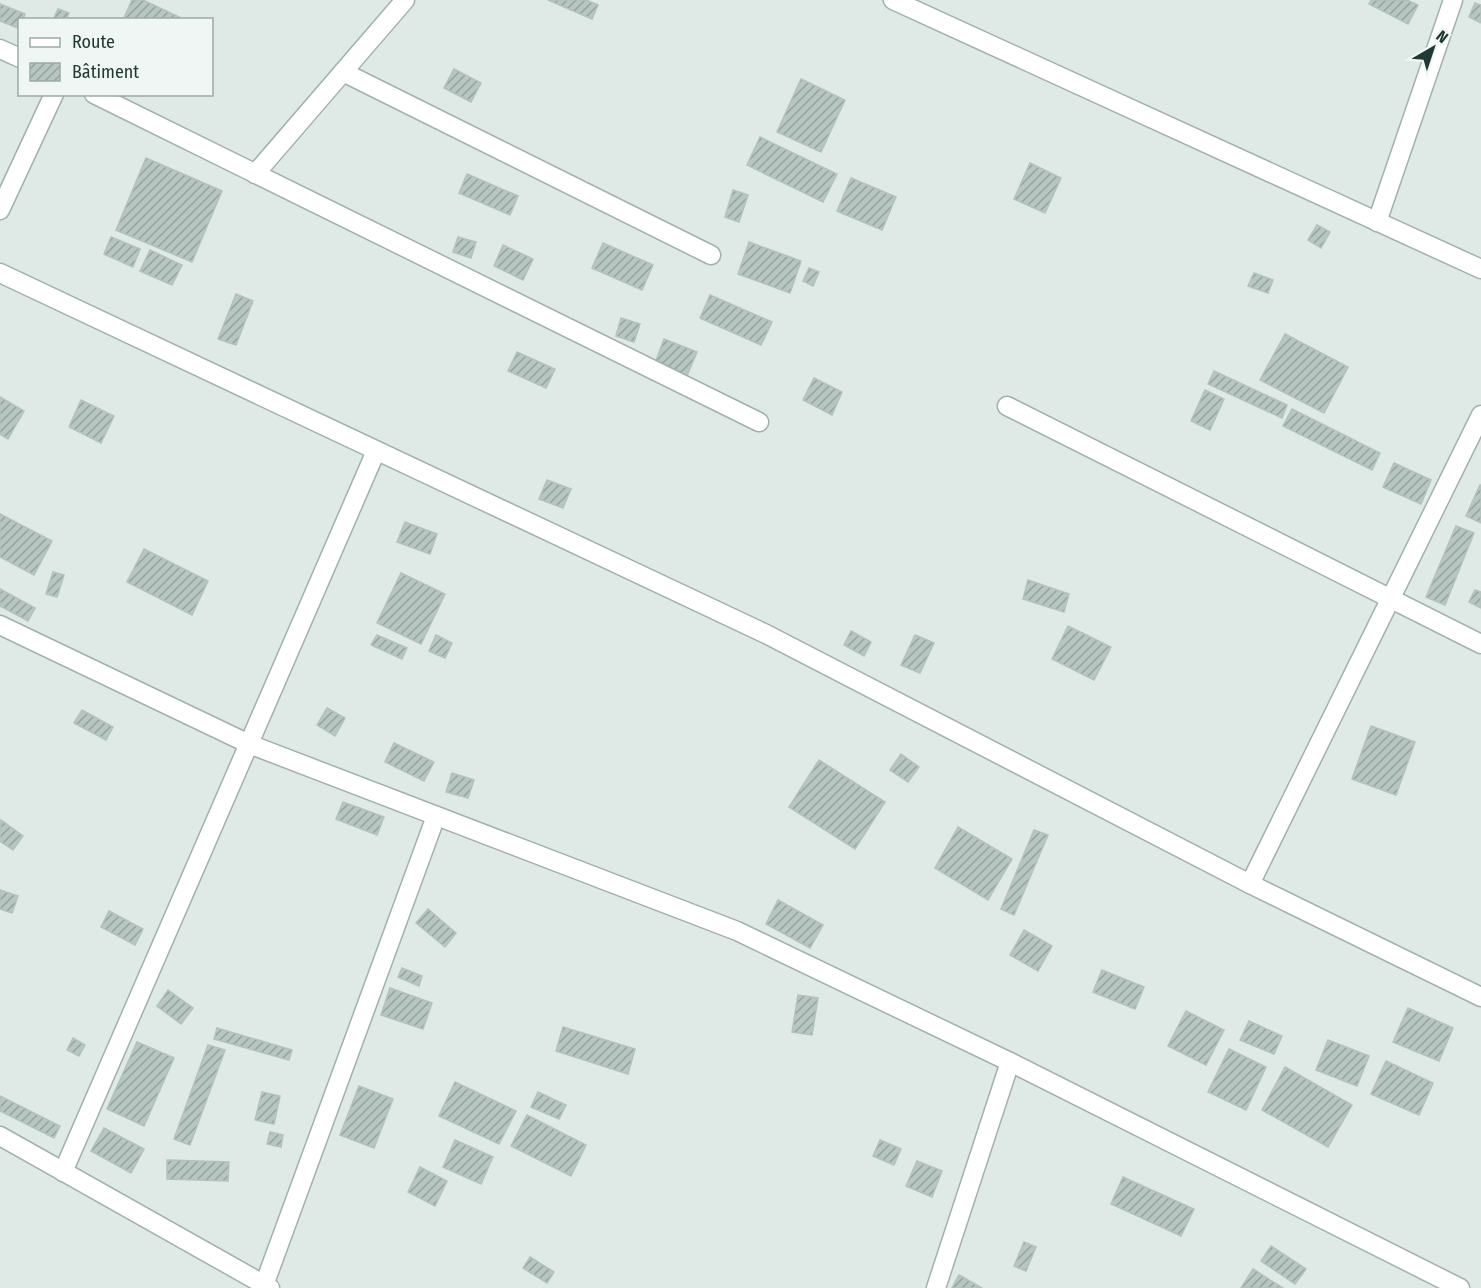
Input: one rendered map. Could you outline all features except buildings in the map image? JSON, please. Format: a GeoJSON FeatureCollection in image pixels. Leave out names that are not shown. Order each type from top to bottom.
{"type":"FeatureCollection","features":[{"type":"Feature","properties":{"kind":"street"},"geometry":{"type":"LineString","coordinates":[[255,174],[405,0]]}},
{"type":"Feature","properties":{"kind":"street"},"geometry":{"type":"LineString","coordinates":[[893,0],[1481,269]]}},
{"type":"Feature","properties":{"kind":"street"},"geometry":{"type":"LineString","coordinates":[[1377,222],[1453,0]]}},
{"type":"Feature","properties":{"kind":"street"},"geometry":{"type":"LineString","coordinates":[[0,49],[18,57]]}},
{"type":"Feature","properties":{"kind":"street"},"geometry":{"type":"LineString","coordinates":[[343,72],[711,255]]}},
{"type":"Feature","properties":{"kind":"street"},"geometry":{"type":"LineString","coordinates":[[0,210],[53,96]]}},
{"type":"Feature","properties":{"kind":"street"},"geometry":{"type":"LineString","coordinates":[[98,96],[759,422]]}},
{"type":"Feature","properties":{"kind":"street"},"geometry":{"type":"LineString","coordinates":[[0,273],[766,634],[1250,884],[1481,997]]}},
{"type":"Feature","properties":{"kind":"street"},"geometry":{"type":"LineString","coordinates":[[1007,406],[1481,644]]}},
{"type":"Feature","properties":{"kind":"street"},"geometry":{"type":"LineString","coordinates":[[1250,884],[1481,415]]}},
{"type":"Feature","properties":{"kind":"street"},"geometry":{"type":"LineString","coordinates":[[63,1172],[376,451]]}},
{"type":"Feature","properties":{"kind":"street"},"geometry":{"type":"LineString","coordinates":[[0,625],[249,744],[737,931],[1010,1062],[1460,1288]]}},
{"type":"Feature","properties":{"kind":"street"},"geometry":{"type":"LineString","coordinates":[[0,1136],[266,1287],[436,816]]}},
{"type":"Feature","properties":{"kind":"street"},"geometry":{"type":"LineString","coordinates":[[936,1288],[1010,1062]]}}]}
